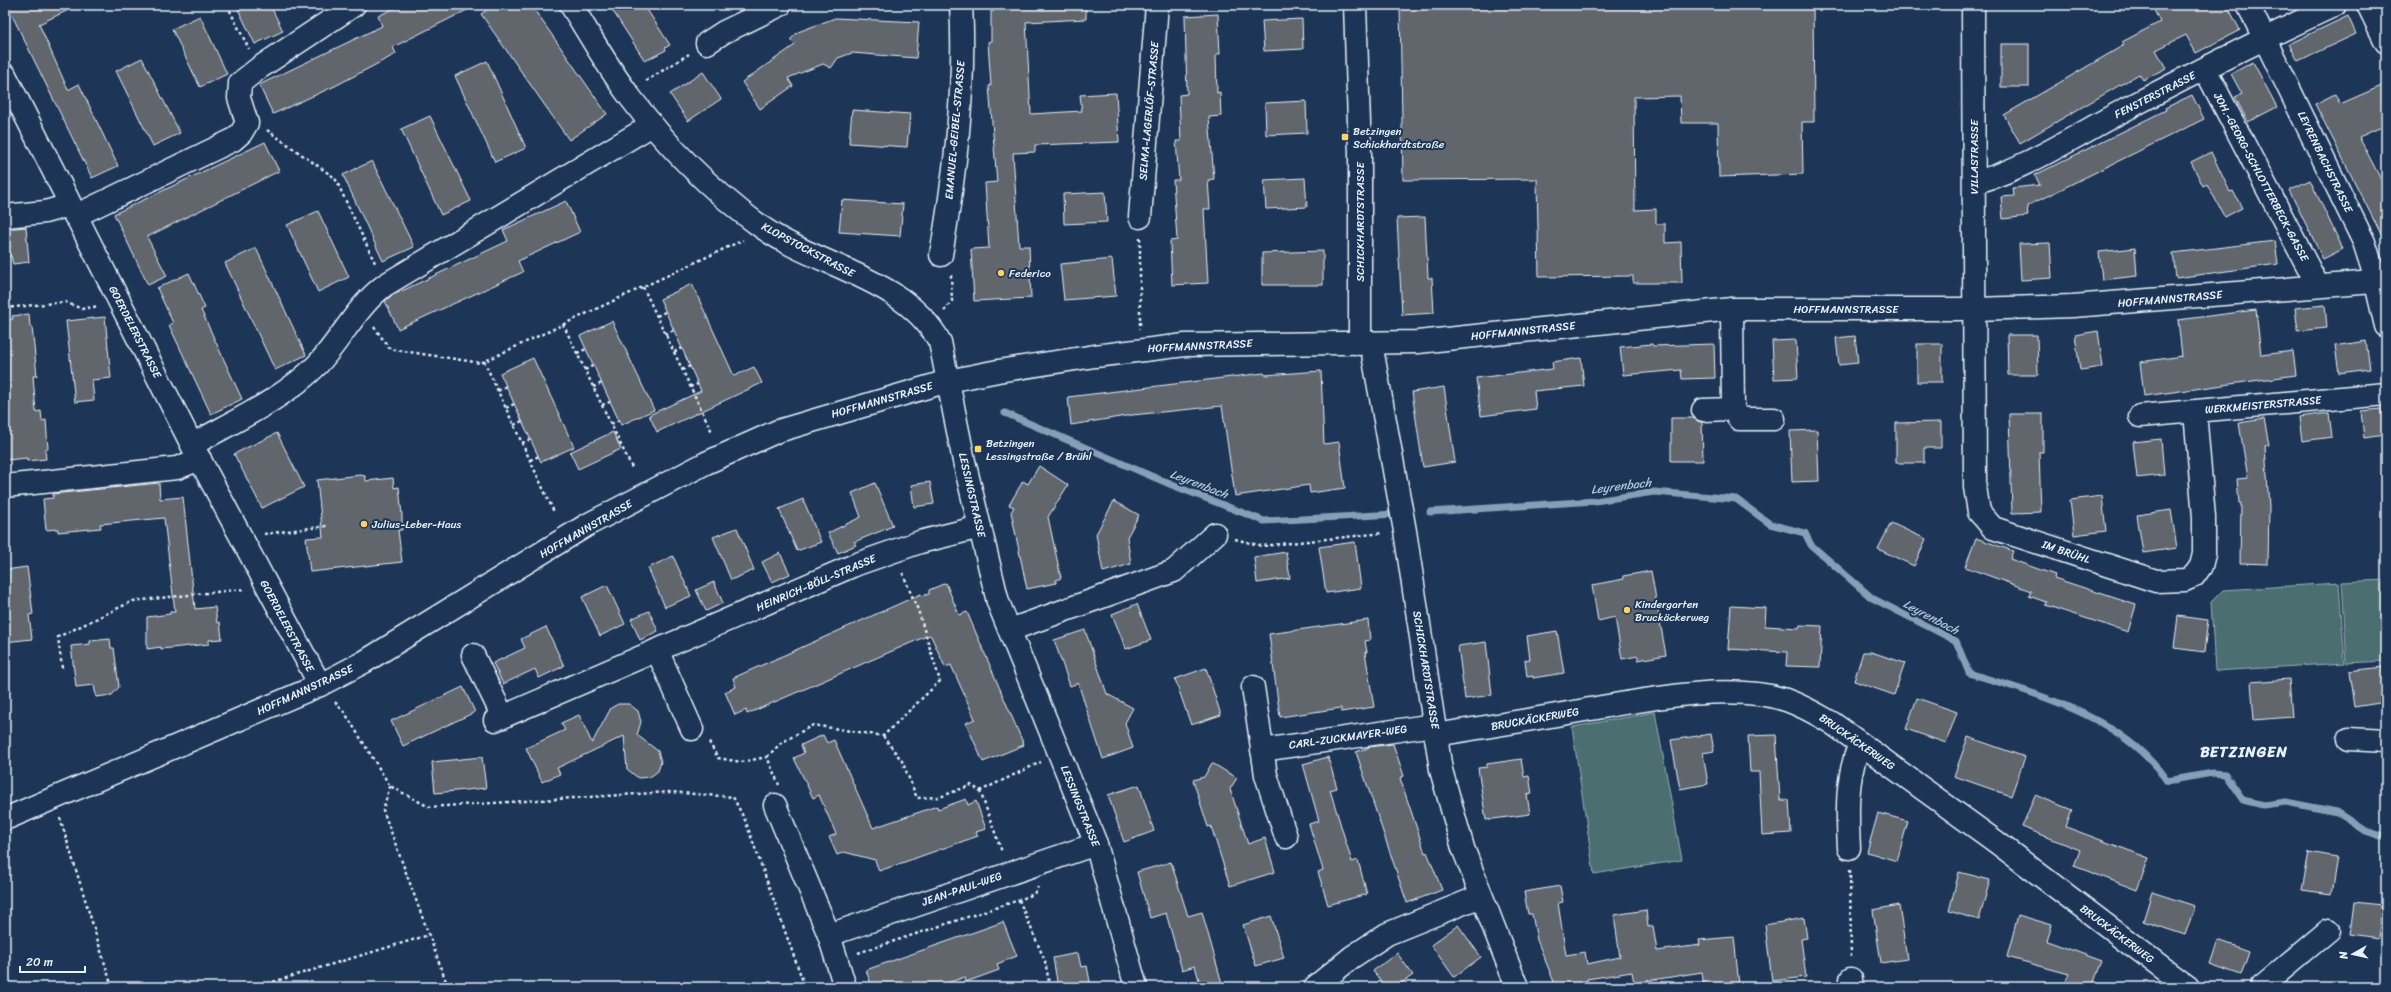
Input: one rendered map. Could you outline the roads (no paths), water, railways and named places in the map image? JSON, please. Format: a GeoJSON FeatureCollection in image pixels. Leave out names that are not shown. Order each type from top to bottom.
{"type":"FeatureCollection","features":[{"type":"Feature","properties":{"kind":"street"},"geometry":{"type":"LineString","coordinates":[[5,216],[73,210],[233,140],[241,133],[247,123],[239,98],[240,83],[259,68],[354,5]]}},
{"type":"Feature","properties":{"kind":"street","name":"KLOPSTOCKSTRASSE"},"geometry":{"type":"LineString","coordinates":[[570,5],[628,95],[652,125],[719,194],[762,227],[795,246],[896,295],[932,328],[940,342],[948,381]]}},
{"type":"Feature","properties":{"kind":"street"},"geometry":{"type":"LineString","coordinates":[[707,43],[724,32],[780,5]]}},
{"type":"Feature","properties":{"kind":"street","name":"EMANUEL-GEIBEL-STRASSE"},"geometry":{"type":"LineString","coordinates":[[941,255],[956,146],[960,82],[961,5]]}},
{"type":"Feature","properties":{"kind":"street","name":"SELMA-LAGERLÖF-STRASSE"},"geometry":{"type":"LineString","coordinates":[[1140,217],[1157,5]]}},
{"type":"Feature","properties":{"kind":"street","name":"SCHICKHARDTSTRASSE"},"geometry":{"type":"LineString","coordinates":[[1355,5],[1366,344],[1405,531],[1435,730],[1450,807],[1481,896],[1517,987]]}},
{"type":"Feature","properties":{"kind":"street","name":"VILLASTRASSE"},"geometry":{"type":"LineString","coordinates":[[1973,5],[1974,309]]}},
{"type":"Feature","properties":{"kind":"street","name":"LEYRENBACHSTRASSE"},"geometry":{"type":"LineString","coordinates":[[2248,5],[2364,242],[2372,267],[2380,281],[2386,326]]}},
{"type":"Feature","properties":{"kind":"street","name":"FENSTERSTRASSE"},"geometry":{"type":"LineString","coordinates":[[1974,182],[1997,175],[2031,159],[2265,38],[2335,5]]}},
{"type":"Feature","properties":{"kind":"street"},"geometry":{"type":"LineString","coordinates":[[2368,5],[2386,42]]}},
{"type":"Feature","properties":{"kind":"street","name":"JOH.-GEORG-SCHLOTTERBECK-GASSE"},"geometry":{"type":"LineString","coordinates":[[2205,69],[2318,286]]}},
{"type":"Feature","properties":{"kind":"street","name":"GOERDELERSTRASSE"},"geometry":{"type":"LineString","coordinates":[[5,75],[196,452],[320,685]]}},
{"type":"Feature","properties":{"kind":"street"},"geometry":{"type":"LineString","coordinates":[[5,486],[177,468],[248,413],[302,378],[318,363],[370,297],[385,285],[652,125]]}},
{"type":"Feature","properties":{"kind":"street","name":"HOFFMANNSTRASSE"},"geometry":{"type":"LineString","coordinates":[[5,819],[107,777],[320,685],[364,662],[587,526],[706,463],[778,431],[948,381],[1040,364],[1140,349],[1185,345],[1239,343],[1366,344],[1418,342],[1732,309],[1974,309],[2073,306],[2380,281]]}},
{"type":"Feature","properties":{"kind":"street"},"geometry":{"type":"LineString","coordinates":[[1732,309],[1733,409],[1739,420],[1774,419]]}},
{"type":"Feature","properties":{"kind":"street","name":"IM BRÜHL"},"geometry":{"type":"LineString","coordinates":[[1974,309],[1975,501],[1978,512],[1994,528],[2156,581],[2185,580],[2194,576],[2201,566],[2204,554],[2205,531],[2195,412]]}},
{"type":"Feature","properties":{"kind":"street","name":"LESSINGSTRASSE"},"geometry":{"type":"LineString","coordinates":[[948,381],[998,602],[1096,844],[1136,987]]}},
{"type":"Feature","properties":{"kind":"street","name":"WERKMEISTERSTRASSE"},"geometry":{"type":"LineString","coordinates":[[2140,416],[2386,394]]}},
{"type":"Feature","properties":{"kind":"street"},"geometry":{"type":"LineString","coordinates":[[1704,410],[1733,409]]}},
{"type":"Feature","properties":{"kind":"street","name":"HEINRICH-BÖLL-STRASSE"},"geometry":{"type":"LineString","coordinates":[[474,655],[499,718],[893,551],[980,527]]}},
{"type":"Feature","properties":{"kind":"street"},"geometry":{"type":"LineString","coordinates":[[1010,630],[1174,571],[1215,534]]}},
{"type":"Feature","properties":{"kind":"street"},"geometry":{"type":"LineString","coordinates":[[657,650],[692,729]]}},
{"type":"Feature","properties":{"kind":"street"},"geometry":{"type":"LineString","coordinates":[[1253,687],[1266,775],[1286,837]]}},
{"type":"Feature","properties":{"kind":"street","name":"BRUCKÄCKERWEG"},"geometry":{"type":"LineString","coordinates":[[1435,730],[1638,701],[1695,695],[1757,695],[1785,700],[1810,710],[1832,723],[1995,841],[2188,987]]}},
{"type":"Feature","properties":{"kind":"street","name":"CARL-ZUCKMAYER-WEG"},"geometry":{"type":"LineString","coordinates":[[1262,750],[1435,730]]}},
{"type":"Feature","properties":{"kind":"street"},"geometry":{"type":"LineString","coordinates":[[2349,739],[2386,741]]}},
{"type":"Feature","properties":{"kind":"street"},"geometry":{"type":"LineString","coordinates":[[1849,848],[1847,805],[1848,781],[1852,762],[1860,743]]}},
{"type":"Feature","properties":{"kind":"street"},"geometry":{"type":"LineString","coordinates":[[775,805],[829,935],[845,987]]}},
{"type":"Feature","properties":{"kind":"street","name":"JEAN-PAUL-WEG"},"geometry":{"type":"LineString","coordinates":[[829,935],[1009,872],[1096,844]]}},
{"type":"Feature","properties":{"kind":"street"},"geometry":{"type":"LineString","coordinates":[[1315,987],[1352,958],[1387,934],[1481,896]]}},
{"type":"Feature","properties":{"kind":"street"},"geometry":{"type":"LineString","coordinates":[[2262,987],[2329,930]]}},
{"type":"Feature","properties":{"kind":"waterway","name":"Leyrenbach"},"geometry":{"type":"LineString","coordinates":[[1005,413],[1172,485],[1264,521],[1396,514]]}},
{"type":"Feature","properties":{"kind":"waterway","name":"Leyrenbach"},"geometry":{"type":"LineString","coordinates":[[1430,512],[1595,501],[1654,492],[1736,499],[1770,524],[1805,533],[1811,545],[1872,598],[1956,641],[1969,673],[2051,700],[2078,711],[2104,725],[2127,740],[2149,759],[2167,781],[2212,773],[2225,774],[2243,800],[2263,805],[2286,802],[2337,812],[2366,831],[2386,838]]}},
{"type":"Feature","properties":{"kind":"place","name":"Betzingen Schickhardtstraße"},"geometry":{"type":"Point","coordinates":[1345,137]}},
{"type":"Feature","properties":{"kind":"place","name":"Federico"},"geometry":{"type":"Point","coordinates":[1001,273]}},
{"type":"Feature","properties":{"kind":"place","name":"Betzingen Lessingstraße / Brühl"},"geometry":{"type":"Point","coordinates":[978,449]}},
{"type":"Feature","properties":{"kind":"place","name":"Julius-Leber-Haus"},"geometry":{"type":"Point","coordinates":[364,524]}},
{"type":"Feature","properties":{"kind":"place","name":"Kindergarten Bruckäckerweg"},"geometry":{"type":"Point","coordinates":[1627,610]}},
{"type":"Feature","properties":{"kind":"district","name":"BETZINGEN"},"geometry":{"type":"Point","coordinates":[2244,752]}}]}
